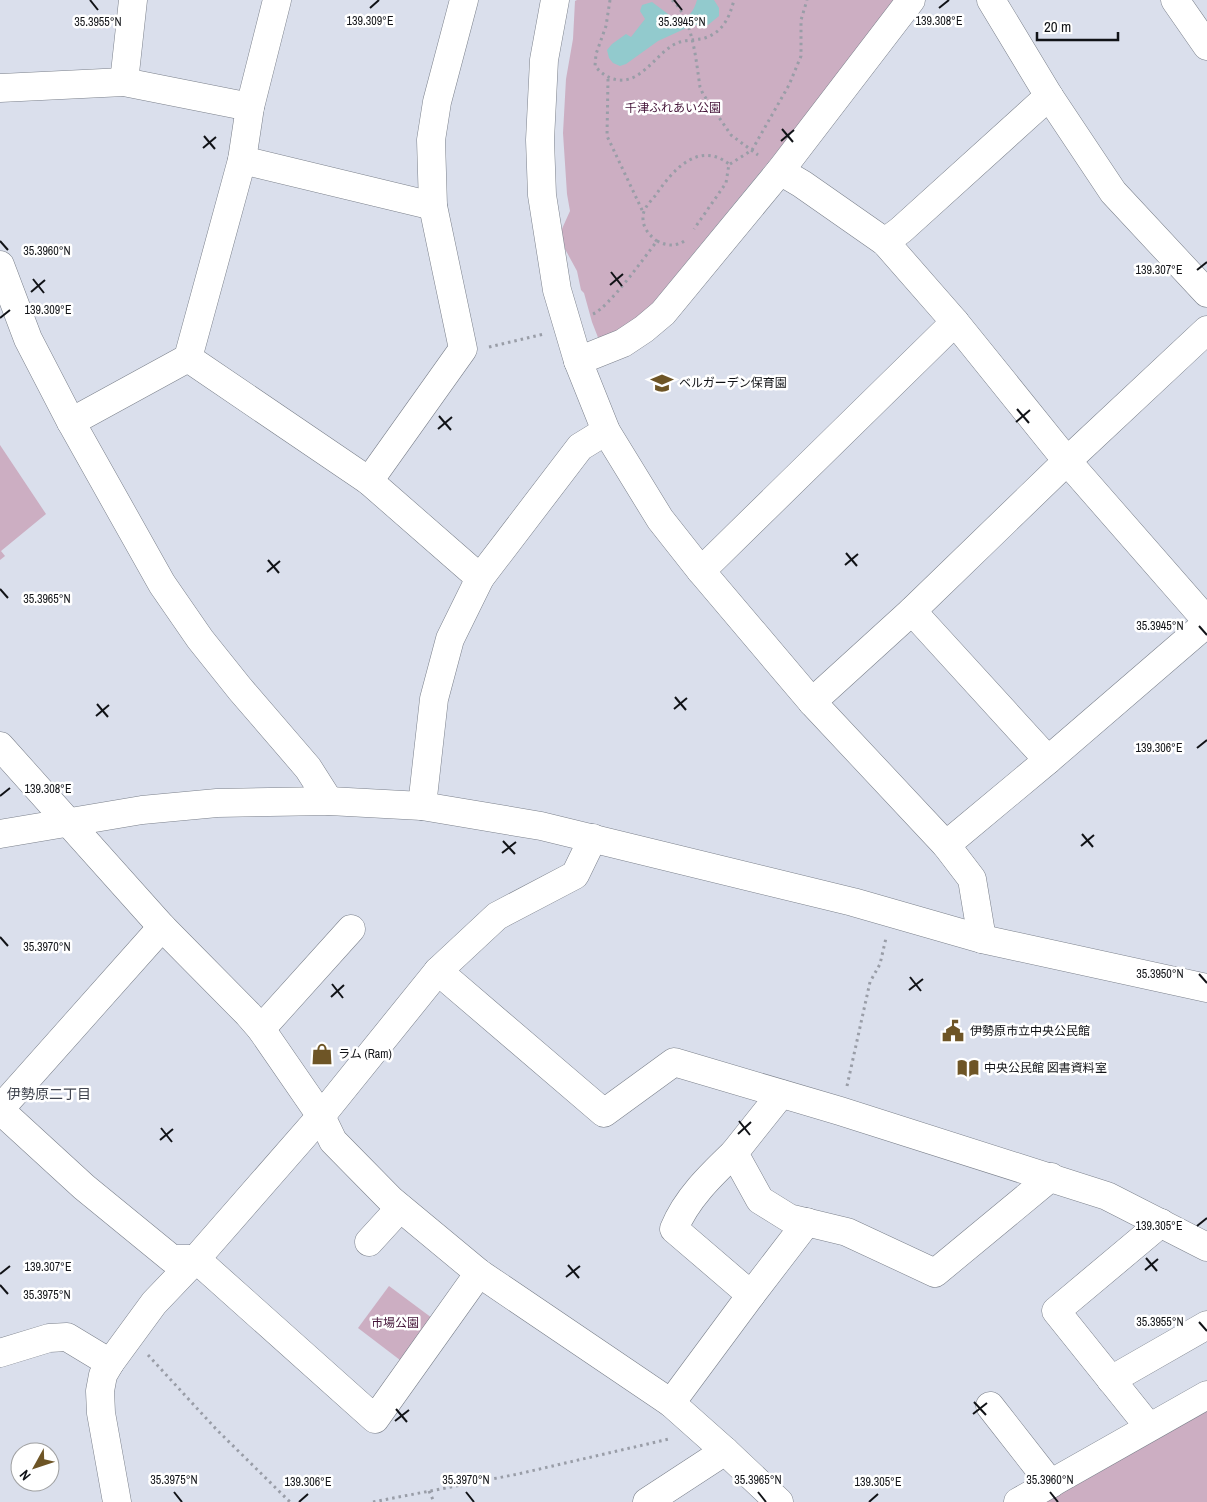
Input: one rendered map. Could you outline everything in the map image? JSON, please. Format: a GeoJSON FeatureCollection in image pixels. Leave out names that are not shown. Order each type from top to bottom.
{"type":"FeatureCollection","features":[{"type":"Feature","properties":{"kind":"street"},"geometry":{"type":"LineString","coordinates":[[124,82],[134,0]]}},
{"type":"Feature","properties":{"kind":"street"},"geometry":{"type":"LineString","coordinates":[[71,422],[188,358],[242,160],[250,107],[277,0]]}},
{"type":"Feature","properties":{"kind":"street"},"geometry":{"type":"LineString","coordinates":[[369,481],[463,349],[433,206],[431,140],[437,102],[464,0]]}},
{"type":"Feature","properties":{"kind":"street"},"geometry":{"type":"LineString","coordinates":[[555,0],[544,60],[540,140],[542,195],[558,290],[578,361],[606,431],[660,519],[701,571],[812,702],[946,845],[972,879],[982,939]]}},
{"type":"Feature","properties":{"kind":"street"},"geometry":{"type":"LineString","coordinates":[[578,361],[623,343],[663,313],[780,171],[911,0]]}},
{"type":"Feature","properties":{"kind":"street"},"geometry":{"type":"LineString","coordinates":[[991,0],[1049,96],[1113,192],[1207,293]]}},
{"type":"Feature","properties":{"kind":"street"},"geometry":{"type":"LineString","coordinates":[[1175,0],[1207,46]]}},
{"type":"Feature","properties":{"kind":"street"},"geometry":{"type":"LineString","coordinates":[[0,88],[124,82],[250,107]]}},
{"type":"Feature","properties":{"kind":"street"},"geometry":{"type":"LineString","coordinates":[[884,242],[901,230],[1049,96]]}},
{"type":"Feature","properties":{"kind":"street"},"geometry":{"type":"LineString","coordinates":[[242,160],[433,206]]}},
{"type":"Feature","properties":{"kind":"street"},"geometry":{"type":"LineString","coordinates":[[780,171],[884,242],[955,322],[1068,460],[1207,622],[1048,760],[946,845]]}},
{"type":"Feature","properties":{"kind":"street"},"geometry":{"type":"LineString","coordinates":[[0,266],[28,340],[71,422],[162,584],[206,646],[240,689],[308,768],[329,801]]}},
{"type":"Feature","properties":{"kind":"street"},"geometry":{"type":"LineString","coordinates":[[701,571],[955,322]]}},
{"type":"Feature","properties":{"kind":"street"},"geometry":{"type":"LineString","coordinates":[[812,702],[912,612],[1068,460],[1207,330]]}},
{"type":"Feature","properties":{"kind":"street"},"geometry":{"type":"LineString","coordinates":[[188,358],[369,481],[480,578]]}},
{"type":"Feature","properties":{"kind":"street"},"geometry":{"type":"LineString","coordinates":[[422,806],[434,699],[450,639],[480,578],[580,447],[606,431]]}},
{"type":"Feature","properties":{"kind":"street"},"geometry":{"type":"LineString","coordinates":[[912,612],[1048,760]]}},
{"type":"Feature","properties":{"kind":"street"},"geometry":{"type":"LineString","coordinates":[[0,746],[162,928],[261,1029],[321,1116],[333,1141],[400,1208],[479,1273],[672,1404],[778,1502]]}},
{"type":"Feature","properties":{"kind":"street"},"geometry":{"type":"LineString","coordinates":[[0,834],[142,810],[217,803],[329,801],[422,806],[541,826],[593,838],[891,913],[982,939],[1207,988]]}},
{"type":"Feature","properties":{"kind":"street"},"geometry":{"type":"LineString","coordinates":[[117,1502],[101,1413],[100,1391],[103,1375],[110,1363],[154,1303],[196,1259],[321,1116],[438,971],[498,916],[575,875],[593,838]]}},
{"type":"Feature","properties":{"kind":"street"},"geometry":{"type":"LineString","coordinates":[[162,928],[0,1110],[84,1187],[172,1259],[196,1259],[375,1420],[479,1273]]}},
{"type":"Feature","properties":{"kind":"street"},"geometry":{"type":"LineString","coordinates":[[261,1029],[351,929]]}},
{"type":"Feature","properties":{"kind":"street"},"geometry":{"type":"LineString","coordinates":[[438,971],[604,1113],[674,1062],[840,1111],[1107,1196],[1207,1247]]}},
{"type":"Feature","properties":{"kind":"street"},"geometry":{"type":"LineString","coordinates":[[751,1295],[674,1229],[678,1218],[704,1183],[734,1153],[781,1094]]}},
{"type":"Feature","properties":{"kind":"street"},"geometry":{"type":"LineString","coordinates":[[734,1153],[760,1200],[789,1218],[847,1232],[935,1273],[1051,1177]]}},
{"type":"Feature","properties":{"kind":"street"},"geometry":{"type":"LineString","coordinates":[[369,1242],[400,1208]]}},
{"type":"Feature","properties":{"kind":"street"},"geometry":{"type":"LineString","coordinates":[[672,1404],[751,1295],[808,1222]]}},
{"type":"Feature","properties":{"kind":"street"},"geometry":{"type":"LineString","coordinates":[[1149,1427],[1056,1311],[1161,1223]]}},
{"type":"Feature","properties":{"kind":"street"},"geometry":{"type":"LineString","coordinates":[[1111,1380],[1207,1325]]}},
{"type":"Feature","properties":{"kind":"street"},"geometry":{"type":"LineString","coordinates":[[0,1353],[49,1338],[67,1337],[110,1363]]}},
{"type":"Feature","properties":{"kind":"street"},"geometry":{"type":"LineString","coordinates":[[1018,1502],[1207,1395]]}},
{"type":"Feature","properties":{"kind":"street"},"geometry":{"type":"LineString","coordinates":[[990,1406],[1051,1484]]}},
{"type":"Feature","properties":{"kind":"street"},"geometry":{"type":"LineString","coordinates":[[647,1502],[725,1451]]}},
{"type":"Feature","properties":{"kind":"path"},"geometry":{"type":"LineString","coordinates":[[610,0],[606,26],[596,54],[595,66],[608,79],[618,80],[628,79],[641,73],[666,50],[676,44],[703,38],[718,31],[730,18],[734,0]]}},
{"type":"Feature","properties":{"kind":"path"},"geometry":{"type":"LineString","coordinates":[[672,0],[684,16],[689,30],[703,94],[731,135],[780,171]]}},
{"type":"Feature","properties":{"kind":"path"},"geometry":{"type":"LineString","coordinates":[[730,164],[723,159],[710,155],[694,157],[678,168],[643,212],[642,221],[649,234],[657,241],[667,245],[676,245],[684,242],[716,200],[726,183],[730,164],[752,150],[789,85],[801,56],[801,20],[806,0]]}},
{"type":"Feature","properties":{"kind":"path"},"geometry":{"type":"LineString","coordinates":[[608,79],[607,136],[643,212]]}},
{"type":"Feature","properties":{"kind":"path"},"geometry":{"type":"LineString","coordinates":[[592,315],[598,312],[616,292],[657,241]]}},
{"type":"Feature","properties":{"kind":"path"},"geometry":{"type":"LineString","coordinates":[[463,349],[478,349],[545,334]]}},
{"type":"Feature","properties":{"kind":"path"},"geometry":{"type":"LineString","coordinates":[[840,1111],[870,982],[880,964],[891,913]]}},
{"type":"Feature","properties":{"kind":"path"},"geometry":{"type":"LineString","coordinates":[[130,1336],[216,1429],[290,1502]]}},
{"type":"Feature","properties":{"kind":"path"},"geometry":{"type":"LineString","coordinates":[[373,1502],[518,1474],[693,1434],[700,1429]]}},
{"type":"Feature","properties":{"kind":"path"},"geometry":{"type":"LineString","coordinates":[[429,1491],[434,1502]]}},
{"type":"Feature","properties":{"kind":"green space","name":"千津ふれあい公園"},"geometry":{"type":"Polygon","coordinates":[[[904,0],[804,129],[789,137],[643,315],[620,331],[599,340],[584,293],[581,290],[577,271],[565,249],[561,231],[570,211],[563,133],[566,79],[573,39],[575,1],[904,0]]]}},
{"type":"Feature","properties":{"kind":"green space"},"geometry":{"type":"Polygon","coordinates":[[[0,445],[46,514],[1,551],[5,556],[0,560],[0,445]]]}},
{"type":"Feature","properties":{"kind":"green space","name":"市場公園"},"geometry":{"type":"Polygon","coordinates":[[[389,1286],[432,1318],[400,1360],[358,1328],[389,1286]]]}},
{"type":"Feature","properties":{"kind":"green space"},"geometry":{"type":"Polygon","coordinates":[[[1207,1410],[1207,1502],[1047,1502],[1044,1498],[1207,1410]]]}},
{"type":"Feature","properties":{"kind":"shaded area"},"geometry":{"type":"Polygon","coordinates":[[[697,0],[714,0],[719,8],[719,16],[708,25],[693,25],[658,41],[626,64],[620,66],[613,63],[609,58],[607,50],[612,44],[626,34],[631,37],[645,19],[640,11],[642,5],[652,2],[676,20],[680,20],[690,14],[697,0]]]}},
{"type":"Feature","properties":{"kind":"place","name":"ベルガーデン保育園"},"geometry":{"type":"Point","coordinates":[662,383]}},
{"type":"Feature","properties":{"kind":"place","name":"伊勢原市立中央公民館"},"geometry":{"type":"Point","coordinates":[953,1031]}},
{"type":"Feature","properties":{"kind":"place","name":"ラム (Ram)"},"geometry":{"type":"Point","coordinates":[322,1054]}},
{"type":"Feature","properties":{"kind":"place","name":"中央公民館 図書資料室"},"geometry":{"type":"Point","coordinates":[968,1068]}},
{"type":"Feature","properties":{"kind":"district","name":"伊勢原二丁目"},"geometry":{"type":"Point","coordinates":[49,1094]}}]}
